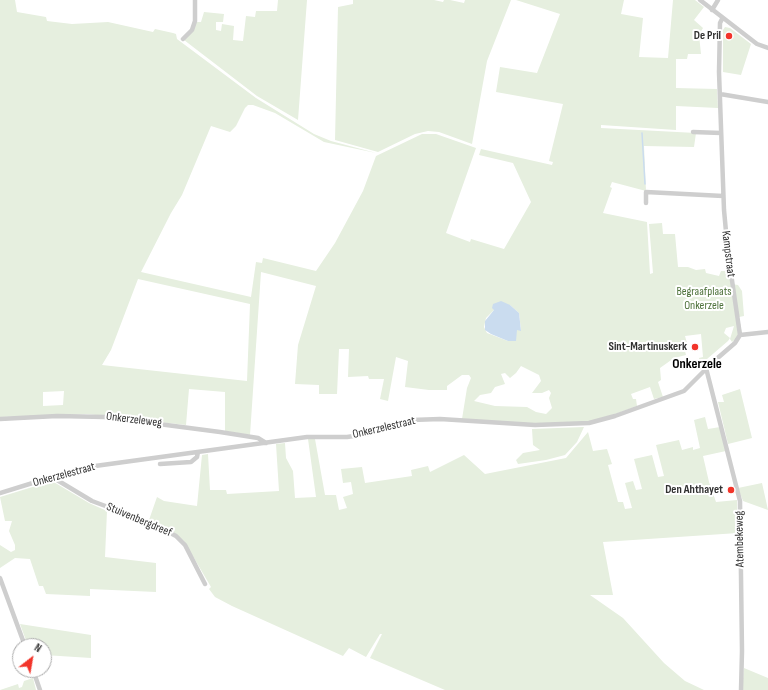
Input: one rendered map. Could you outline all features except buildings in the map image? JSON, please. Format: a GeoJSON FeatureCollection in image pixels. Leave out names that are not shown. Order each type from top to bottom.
{"type":"FeatureCollection","features":[{"type":"Feature","properties":{"kind":"street"},"geometry":{"type":"LineString","coordinates":[[183,39],[192,30],[195,21],[195,0]]}},
{"type":"Feature","properties":{"kind":"street"},"geometry":{"type":"LineString","coordinates":[[700,0],[722,19],[757,44],[768,48]]}},
{"type":"Feature","properties":{"kind":"street"},"geometry":{"type":"LineString","coordinates":[[712,10],[718,0]]}},
{"type":"Feature","properties":{"kind":"street","name":"Kampstraat"},"geometry":{"type":"LineString","coordinates":[[722,19],[719,54],[723,196],[728,252],[740,335]]}},
{"type":"Feature","properties":{"kind":"street"},"geometry":{"type":"LineString","coordinates":[[720,94],[768,102]]}},
{"type":"Feature","properties":{"kind":"street"},"geometry":{"type":"LineString","coordinates":[[692,132],[721,133]]}},
{"type":"Feature","properties":{"kind":"street"},"geometry":{"type":"LineString","coordinates":[[646,203],[646,192],[723,196]]}},
{"type":"Feature","properties":{"kind":"street"},"geometry":{"type":"LineString","coordinates":[[740,335],[768,332]]}},
{"type":"Feature","properties":{"kind":"street","name":"Onkerzelestraat"},"geometry":{"type":"LineString","coordinates":[[0,493],[95,466],[307,437],[348,437],[368,434],[412,420],[440,419],[535,425],[589,423],[616,416],[684,391],[706,368],[735,343],[740,335]]}},
{"type":"Feature","properties":{"kind":"street","name":"Atembekeweg"},"geometry":{"type":"LineString","coordinates":[[706,368],[740,501],[742,651],[741,690]]}},
{"type":"Feature","properties":{"kind":"street","name":"Onkerzeleweg"},"geometry":{"type":"LineString","coordinates":[[0,419],[57,416],[105,417],[258,438],[266,443]]}},
{"type":"Feature","properties":{"kind":"street"},"geometry":{"type":"LineString","coordinates":[[160,464],[191,462],[197,457],[198,452]]}},
{"type":"Feature","properties":{"kind":"street","name":"Stuivenbergdreef"},"geometry":{"type":"LineString","coordinates":[[52,477],[92,501],[151,523],[176,536],[185,545],[206,584]]}},
{"type":"Feature","properties":{"kind":"street"},"geometry":{"type":"LineString","coordinates":[[0,578],[22,638]]}},
{"type":"Feature","properties":{"kind":"street"},"geometry":{"type":"LineString","coordinates":[[36,678],[40,690]]}},
{"type":"Feature","properties":{"kind":"green space","name":"Begraafplaats Onkerzele"},"geometry":{"type":"Polygon","coordinates":[[[0,0],[15,0],[17,12],[46,17],[47,21],[72,24],[108,22],[153,32],[155,29],[176,34],[177,39],[256,98],[314,134],[331,141],[376,153],[324,142],[275,113],[253,105],[248,105],[245,108],[236,126],[230,132],[211,126],[182,195],[171,213],[141,272],[251,297],[256,262],[262,263],[263,258],[316,271],[335,243],[363,191],[376,156],[422,134],[436,134],[476,148],[446,233],[470,242],[471,239],[504,249],[531,202],[513,163],[479,155],[481,149],[552,165],[553,162],[549,161],[563,104],[496,92],[500,67],[537,73],[560,14],[516,0],[624,0],[621,14],[643,18],[639,57],[668,58],[673,0],[695,0],[704,7],[694,20],[703,28],[699,35],[701,54],[688,54],[687,59],[676,59],[676,88],[717,89],[718,108],[676,106],[676,130],[601,125],[601,128],[696,133],[694,147],[644,146],[646,191],[612,182],[610,187],[612,188],[603,213],[647,222],[650,274],[653,273],[649,224],[662,223],[663,234],[675,234],[678,267],[688,267],[696,270],[705,269],[706,273],[719,276],[721,271],[729,271],[731,284],[738,285],[742,291],[744,316],[739,317],[742,334],[732,342],[730,339],[734,326],[726,328],[724,333],[730,338],[707,359],[701,367],[699,358],[703,357],[701,334],[685,336],[687,343],[683,343],[686,355],[674,358],[660,368],[661,380],[658,382],[663,397],[654,399],[650,387],[631,394],[633,399],[636,399],[637,406],[596,421],[542,424],[462,419],[467,388],[471,378],[469,375],[462,375],[447,386],[447,390],[429,390],[405,387],[408,361],[396,357],[388,401],[380,399],[384,379],[369,379],[368,376],[348,377],[349,349],[339,349],[337,394],[319,394],[319,385],[295,384],[298,345],[316,286],[261,272],[250,435],[225,431],[225,392],[189,389],[186,425],[87,414],[0,417],[0,0]],[[138,279],[111,350],[102,365],[247,381],[250,304],[138,279]],[[510,305],[494,310],[486,318],[484,327],[487,333],[508,341],[517,330],[521,330],[519,313],[510,305]],[[521,366],[510,378],[505,373],[501,374],[505,384],[495,387],[491,393],[480,395],[474,401],[495,406],[527,407],[536,412],[546,414],[552,408],[549,398],[551,393],[549,390],[542,393],[532,393],[541,381],[539,375],[521,366]],[[64,391],[43,392],[43,406],[63,405],[64,391]]]}},
{"type":"Feature","properties":{"kind":"green space"},"geometry":{"type":"Polygon","coordinates":[[[278,0],[307,0],[298,120],[257,96],[184,40],[197,22],[201,22],[204,12],[224,14],[223,22],[216,22],[216,30],[221,31],[222,24],[234,26],[233,40],[243,41],[246,16],[255,17],[256,11],[277,11],[278,0]]]}},
{"type":"Feature","properties":{"kind":"green space"},"geometry":{"type":"Polygon","coordinates":[[[353,0],[434,0],[443,2],[444,0],[450,0],[464,3],[465,0],[511,0],[487,61],[472,144],[439,132],[428,131],[415,134],[378,152],[335,140],[338,7],[353,4],[353,0]]]}},
{"type":"Feature","properties":{"kind":"green space"},"geometry":{"type":"Polygon","coordinates":[[[725,27],[730,28],[751,44],[741,75],[723,72],[723,30],[725,27]]]}},
{"type":"Feature","properties":{"kind":"green space"},"geometry":{"type":"Polygon","coordinates":[[[740,389],[752,438],[728,444],[718,402],[724,402],[722,395],[740,389]]]}},
{"type":"Feature","properties":{"kind":"green space"},"geometry":{"type":"Polygon","coordinates":[[[705,417],[708,429],[720,427],[726,451],[703,456],[709,482],[716,502],[737,500],[738,533],[603,542],[613,595],[590,595],[623,618],[664,663],[685,681],[704,690],[445,690],[370,658],[382,634],[380,634],[366,657],[349,648],[343,656],[215,597],[209,589],[211,587],[184,541],[172,531],[149,520],[157,497],[164,501],[197,506],[202,455],[208,454],[210,490],[226,490],[227,494],[279,491],[276,444],[285,443],[286,458],[293,471],[295,498],[316,497],[308,439],[315,439],[325,495],[336,495],[339,510],[347,508],[343,497],[353,494],[351,482],[343,483],[341,469],[362,467],[365,483],[412,476],[411,470],[428,466],[430,472],[464,455],[485,474],[566,458],[588,432],[593,451],[607,449],[612,464],[608,465],[618,502],[623,502],[625,509],[632,508],[625,483],[633,481],[636,490],[642,489],[634,459],[652,455],[658,477],[664,476],[656,445],[679,440],[682,450],[693,447],[693,450],[700,448],[694,420],[705,417]]]}},
{"type":"Feature","properties":{"kind":"green space"},"geometry":{"type":"Polygon","coordinates":[[[584,427],[577,442],[565,455],[546,460],[518,464],[516,460],[523,453],[540,450],[533,445],[532,429],[584,427]]]}},
{"type":"Feature","properties":{"kind":"green space"},"geometry":{"type":"Polygon","coordinates":[[[52,481],[89,503],[107,511],[105,557],[156,563],[156,592],[90,589],[90,596],[46,594],[43,586],[39,586],[30,559],[15,558],[0,568],[0,545],[11,552],[15,550],[15,545],[9,531],[12,521],[5,521],[0,497],[52,481]]]}},
{"type":"Feature","properties":{"kind":"green space"},"geometry":{"type":"Polygon","coordinates":[[[762,483],[768,510],[743,501],[738,488],[762,483]]]}},
{"type":"Feature","properties":{"kind":"green space"},"geometry":{"type":"Polygon","coordinates":[[[20,624],[91,635],[91,658],[52,656],[52,638],[25,638],[20,624]]]}},
{"type":"Feature","properties":{"kind":"green space"},"geometry":{"type":"Polygon","coordinates":[[[744,668],[768,678],[768,690],[742,690],[744,668]]]}},
{"type":"Feature","properties":{"kind":"green space"},"geometry":{"type":"Polygon","coordinates":[[[33,678],[36,690],[0,690],[18,684],[19,688],[22,687],[24,681],[33,678]]]}},
{"type":"Feature","properties":{"kind":"water"},"geometry":{"type":"Polygon","coordinates":[[[501,301],[510,305],[519,313],[521,331],[517,330],[516,341],[508,341],[485,330],[485,321],[494,310],[492,308],[493,304],[501,301]]]}},
{"type":"Feature","properties":{"kind":"waterway"},"geometry":{"type":"LineString","coordinates":[[642,133],[645,184]]}},
{"type":"Feature","properties":{"kind":"place","name":"De Pril"},"geometry":{"type":"Point","coordinates":[729,36]}},
{"type":"Feature","properties":{"kind":"place","name":"Sint-Martinuskerk"},"geometry":{"type":"Point","coordinates":[695,347]}},
{"type":"Feature","properties":{"kind":"place","name":"Den Ahthayet"},"geometry":{"type":"Point","coordinates":[731,490]}},
{"type":"Feature","properties":{"kind":"district","name":"Onkerzele"},"geometry":{"type":"Point","coordinates":[697,364]}}]}
